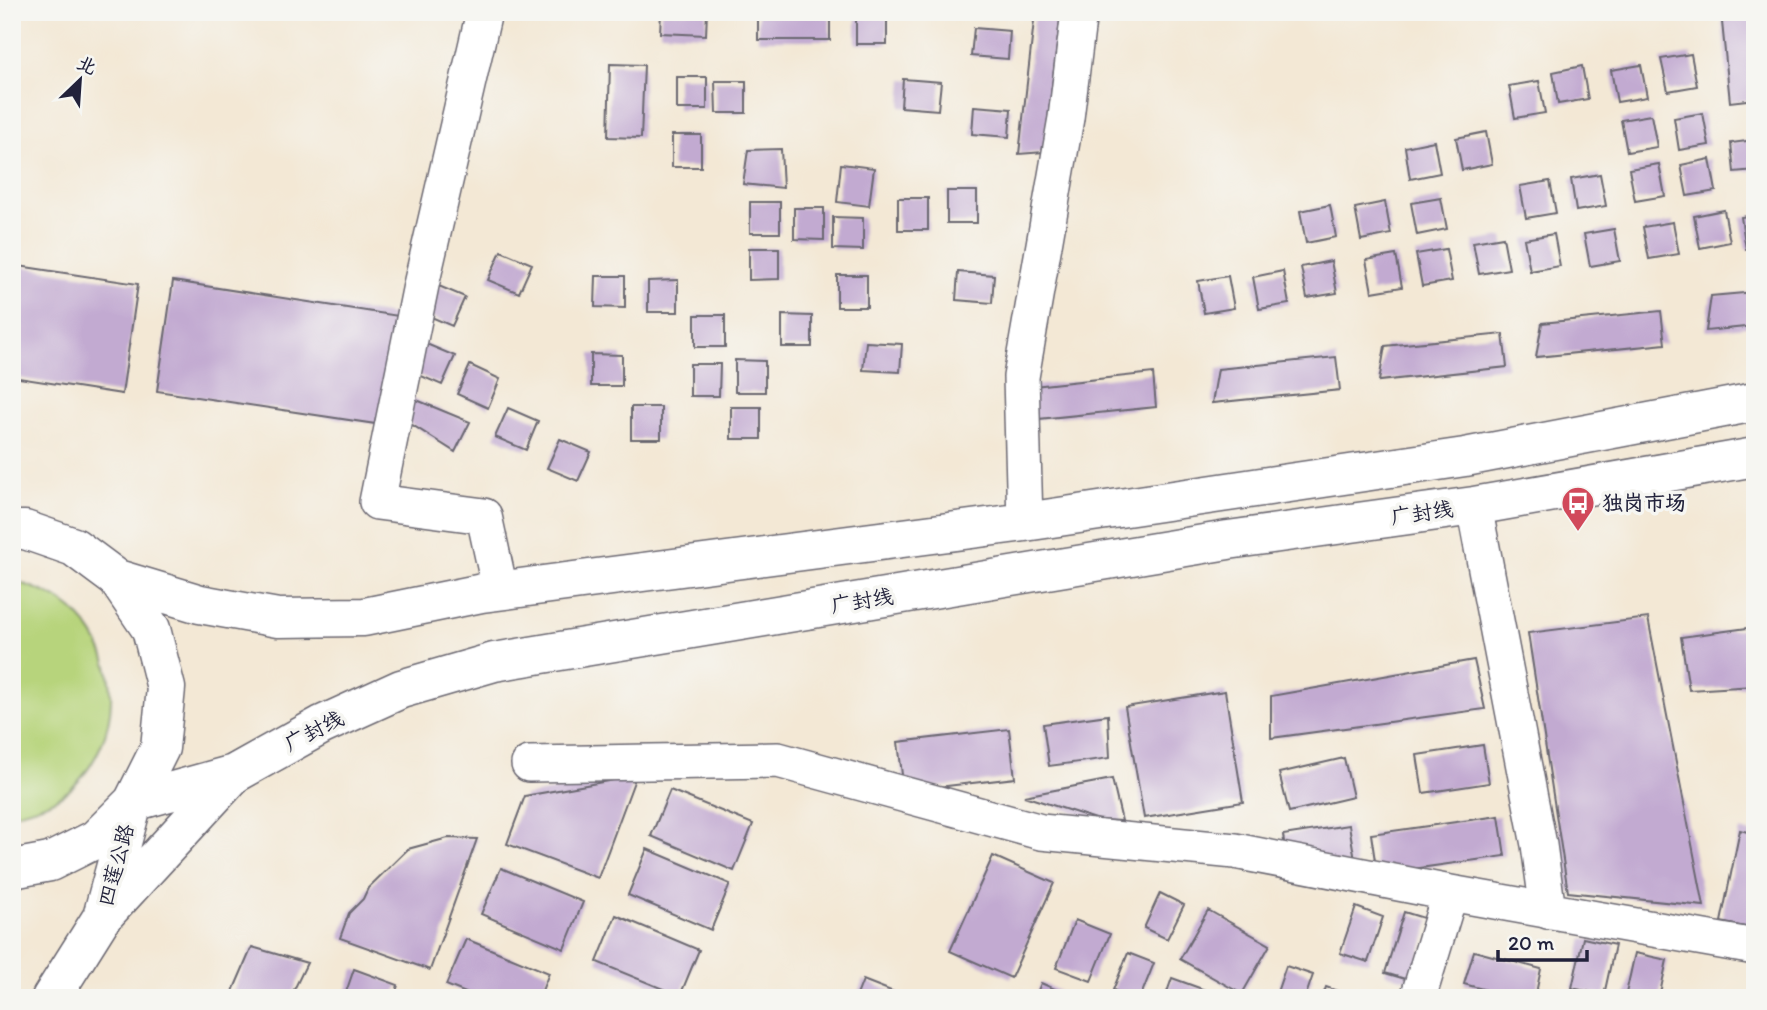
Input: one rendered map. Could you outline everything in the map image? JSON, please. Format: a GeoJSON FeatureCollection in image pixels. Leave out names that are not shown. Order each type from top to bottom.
{"type":"FeatureCollection","features":[{"type":"Feature","properties":{"kind":"main road"},"geometry":{"type":"LineString","coordinates":[[117,579],[200,604],[278,618],[364,617],[500,590],[1025,522],[1465,457],[1755,402]]}},
{"type":"Feature","properties":{"kind":"main road","name":"广封线"},"geometry":{"type":"LineString","coordinates":[[12,869],[50,862],[96,839],[133,802],[234,774],[322,725],[401,690],[494,662],[1228,540],[1474,506],[1755,457]]}},
{"type":"Feature","properties":{"kind":"main road"},"geometry":{"type":"LineString","coordinates":[[12,530],[25,530],[75,547],[117,579],[151,629],[166,688],[160,748],[133,802]]}},
{"type":"Feature","properties":{"kind":"main road"},"geometry":{"type":"LineString","coordinates":[[102,917],[234,774]]}},
{"type":"Feature","properties":{"kind":"main road","name":"四莲公路"},"geometry":{"type":"LineString","coordinates":[[51,998],[102,917],[133,802]]}},
{"type":"Feature","properties":{"kind":"street"},"geometry":{"type":"LineString","coordinates":[[484,12],[421,285],[377,502],[484,516],[500,590]]}},
{"type":"Feature","properties":{"kind":"street"},"geometry":{"type":"LineString","coordinates":[[1025,522],[1021,377],[1066,118],[1079,12]]}},
{"type":"Feature","properties":{"kind":"street"},"geometry":{"type":"LineString","coordinates":[[1474,506],[1539,845],[1548,911]]}},
{"type":"Feature","properties":{"kind":"street"},"geometry":{"type":"LineString","coordinates":[[529,764],[778,760],[1041,832],[1235,851],[1450,893],[1755,947]]}},
{"type":"Feature","properties":{"kind":"street"},"geometry":{"type":"LineString","coordinates":[[1418,998],[1450,893]]}},
{"type":"Feature","properties":{"kind":"green space"},"geometry":{"type":"Polygon","coordinates":[[[12,580],[56,598],[78,615],[93,634],[104,656],[110,678],[111,701],[101,746],[75,785],[53,800],[12,814],[12,580]]]}},
{"type":"Feature","properties":{"kind":"building"},"geometry":{"type":"Polygon","coordinates":[[[661,12],[707,12],[706,35],[660,33],[661,12]]]}},
{"type":"Feature","properties":{"kind":"building"},"geometry":{"type":"Polygon","coordinates":[[[758,12],[830,12],[830,40],[758,40],[758,12]]]}},
{"type":"Feature","properties":{"kind":"building"},"geometry":{"type":"Polygon","coordinates":[[[856,12],[887,12],[887,44],[856,44],[856,12]]]}},
{"type":"Feature","properties":{"kind":"building"},"geometry":{"type":"Polygon","coordinates":[[[1035,12],[1061,12],[1044,152],[1019,154],[1035,12]]]}},
{"type":"Feature","properties":{"kind":"building"},"geometry":{"type":"Polygon","coordinates":[[[1721,12],[1755,12],[1755,99],[1730,102],[1721,12]]]}},
{"type":"Feature","properties":{"kind":"building"},"geometry":{"type":"Polygon","coordinates":[[[974,28],[1010,31],[1008,59],[971,56],[974,28]]]}},
{"type":"Feature","properties":{"kind":"building"},"geometry":{"type":"Polygon","coordinates":[[[1691,54],[1697,86],[1668,91],[1661,59],[1691,54]]]}},
{"type":"Feature","properties":{"kind":"building"},"geometry":{"type":"Polygon","coordinates":[[[610,64],[644,65],[641,138],[608,137],[610,64]]]}},
{"type":"Feature","properties":{"kind":"building"},"geometry":{"type":"Polygon","coordinates":[[[1641,65],[1647,97],[1617,102],[1611,70],[1641,65]]]}},
{"type":"Feature","properties":{"kind":"building"},"geometry":{"type":"Polygon","coordinates":[[[1582,66],[1588,99],[1558,104],[1553,72],[1582,66]]]}},
{"type":"Feature","properties":{"kind":"building"},"geometry":{"type":"Polygon","coordinates":[[[677,77],[707,77],[707,109],[677,109],[677,77]]]}},
{"type":"Feature","properties":{"kind":"building"},"geometry":{"type":"Polygon","coordinates":[[[903,79],[941,82],[938,110],[901,107],[903,79]]]}},
{"type":"Feature","properties":{"kind":"building"},"geometry":{"type":"Polygon","coordinates":[[[715,81],[746,81],[746,113],[716,113],[715,81]]]}},
{"type":"Feature","properties":{"kind":"building"},"geometry":{"type":"Polygon","coordinates":[[[1539,81],[1545,113],[1515,118],[1509,86],[1539,81]]]}},
{"type":"Feature","properties":{"kind":"building"},"geometry":{"type":"Polygon","coordinates":[[[974,106],[1011,109],[1009,137],[972,134],[974,106]]]}},
{"type":"Feature","properties":{"kind":"building"},"geometry":{"type":"Polygon","coordinates":[[[1703,113],[1709,145],[1679,150],[1674,118],[1703,113]]]}},
{"type":"Feature","properties":{"kind":"building"},"geometry":{"type":"Polygon","coordinates":[[[1651,115],[1657,147],[1627,152],[1621,120],[1651,115]]]}},
{"type":"Feature","properties":{"kind":"building"},"geometry":{"type":"Polygon","coordinates":[[[1486,132],[1492,164],[1462,170],[1456,138],[1486,132]]]}},
{"type":"Feature","properties":{"kind":"building"},"geometry":{"type":"Polygon","coordinates":[[[672,135],[701,135],[701,167],[672,167],[672,135]]]}},
{"type":"Feature","properties":{"kind":"building"},"geometry":{"type":"Polygon","coordinates":[[[1755,140],[1755,170],[1734,172],[1731,143],[1755,140]]]}},
{"type":"Feature","properties":{"kind":"building"},"geometry":{"type":"Polygon","coordinates":[[[1434,141],[1440,173],[1410,179],[1405,147],[1434,141]]]}},
{"type":"Feature","properties":{"kind":"building"},"geometry":{"type":"Polygon","coordinates":[[[781,149],[783,188],[743,184],[748,150],[781,149]]]}},
{"type":"Feature","properties":{"kind":"building"},"geometry":{"type":"Polygon","coordinates":[[[1710,159],[1716,191],[1687,196],[1681,165],[1710,159]]]}},
{"type":"Feature","properties":{"kind":"building"},"geometry":{"type":"Polygon","coordinates":[[[841,164],[874,168],[869,206],[837,202],[841,164]]]}},
{"type":"Feature","properties":{"kind":"building"},"geometry":{"type":"Polygon","coordinates":[[[1659,164],[1665,196],[1635,201],[1629,169],[1659,164]]]}},
{"type":"Feature","properties":{"kind":"building"},"geometry":{"type":"Polygon","coordinates":[[[1600,174],[1606,206],[1576,211],[1571,179],[1600,174]]]}},
{"type":"Feature","properties":{"kind":"building"},"geometry":{"type":"Polygon","coordinates":[[[1550,181],[1556,213],[1526,218],[1520,186],[1550,181]]]}},
{"type":"Feature","properties":{"kind":"building"},"geometry":{"type":"Polygon","coordinates":[[[947,191],[977,191],[977,223],[947,223],[947,191]]]}},
{"type":"Feature","properties":{"kind":"building"},"geometry":{"type":"Polygon","coordinates":[[[898,198],[928,198],[928,230],[898,230],[898,198]]]}},
{"type":"Feature","properties":{"kind":"building"},"geometry":{"type":"Polygon","coordinates":[[[1441,198],[1447,229],[1417,235],[1411,203],[1441,198]]]}},
{"type":"Feature","properties":{"kind":"building"},"geometry":{"type":"Polygon","coordinates":[[[750,202],[780,202],[780,233],[750,233],[750,202]]]}},
{"type":"Feature","properties":{"kind":"building"},"geometry":{"type":"Polygon","coordinates":[[[1385,202],[1391,234],[1361,240],[1355,208],[1385,202]]]}},
{"type":"Feature","properties":{"kind":"building"},"geometry":{"type":"Polygon","coordinates":[[[1330,205],[1336,237],[1306,243],[1300,211],[1330,205]]]}},
{"type":"Feature","properties":{"kind":"building"},"geometry":{"type":"Polygon","coordinates":[[[794,208],[824,208],[824,240],[794,239],[794,208]]]}},
{"type":"Feature","properties":{"kind":"building"},"geometry":{"type":"Polygon","coordinates":[[[1724,210],[1730,242],[1700,248],[1694,216],[1724,210]]]}},
{"type":"Feature","properties":{"kind":"building"},"geometry":{"type":"Polygon","coordinates":[[[1755,215],[1755,248],[1746,249],[1741,217],[1755,215]]]}},
{"type":"Feature","properties":{"kind":"building"},"geometry":{"type":"Polygon","coordinates":[[[833,217],[863,218],[863,250],[833,249],[833,217]]]}},
{"type":"Feature","properties":{"kind":"building"},"geometry":{"type":"Polygon","coordinates":[[[1673,222],[1679,254],[1649,259],[1643,227],[1673,222]]]}},
{"type":"Feature","properties":{"kind":"building"},"geometry":{"type":"Polygon","coordinates":[[[1614,229],[1620,261],[1590,266],[1584,234],[1614,229]]]}},
{"type":"Feature","properties":{"kind":"building"},"geometry":{"type":"Polygon","coordinates":[[[1554,234],[1560,266],[1530,271],[1524,239],[1554,234]]]}},
{"type":"Feature","properties":{"kind":"building"},"geometry":{"type":"Polygon","coordinates":[[[1503,237],[1509,269],[1479,274],[1473,242],[1503,237]]]}},
{"type":"Feature","properties":{"kind":"building"},"geometry":{"type":"Polygon","coordinates":[[[749,248],[779,248],[779,279],[749,280],[749,248]]]}},
{"type":"Feature","properties":{"kind":"building"},"geometry":{"type":"Polygon","coordinates":[[[1446,249],[1452,281],[1422,286],[1416,254],[1446,249]]]}},
{"type":"Feature","properties":{"kind":"building"},"geometry":{"type":"Polygon","coordinates":[[[501,251],[532,264],[519,293],[488,280],[501,251]]]}},
{"type":"Feature","properties":{"kind":"building"},"geometry":{"type":"Polygon","coordinates":[[[1396,255],[1402,287],[1372,292],[1366,260],[1396,255]]]}},
{"type":"Feature","properties":{"kind":"building"},"geometry":{"type":"Polygon","coordinates":[[[1331,261],[1337,293],[1307,298],[1301,267],[1331,261]]]}},
{"type":"Feature","properties":{"kind":"building"},"geometry":{"type":"Polygon","coordinates":[[[12,265],[138,284],[122,394],[12,377],[12,265]]]}},
{"type":"Feature","properties":{"kind":"building"},"geometry":{"type":"Polygon","coordinates":[[[1283,271],[1289,304],[1259,309],[1253,277],[1283,271]]]}},
{"type":"Feature","properties":{"kind":"building"},"geometry":{"type":"Polygon","coordinates":[[[958,272],[994,275],[992,303],[956,300],[958,272]]]}},
{"type":"Feature","properties":{"kind":"building"},"geometry":{"type":"Polygon","coordinates":[[[837,275],[867,275],[867,307],[837,307],[837,275]]]}},
{"type":"Feature","properties":{"kind":"building"},"geometry":{"type":"Polygon","coordinates":[[[596,276],[625,276],[625,308],[595,307],[596,276]]]}},
{"type":"Feature","properties":{"kind":"building"},"geometry":{"type":"Polygon","coordinates":[[[1228,276],[1234,308],[1204,313],[1198,281],[1228,276]]]}},
{"type":"Feature","properties":{"kind":"building"},"geometry":{"type":"Polygon","coordinates":[[[678,280],[678,312],[648,312],[648,281],[678,280]]]}},
{"type":"Feature","properties":{"kind":"building"},"geometry":{"type":"Polygon","coordinates":[[[173,281],[405,317],[389,426],[157,391],[173,281]]]}},
{"type":"Feature","properties":{"kind":"building"},"geometry":{"type":"Polygon","coordinates":[[[434,284],[465,297],[452,326],[422,313],[434,284]]]}},
{"type":"Feature","properties":{"kind":"building"},"geometry":{"type":"Polygon","coordinates":[[[1755,292],[1755,326],[1706,331],[1711,296],[1755,292]]]}},
{"type":"Feature","properties":{"kind":"building"},"geometry":{"type":"Polygon","coordinates":[[[1661,311],[1665,344],[1536,357],[1542,323],[1661,311]]]}},
{"type":"Feature","properties":{"kind":"building"},"geometry":{"type":"Polygon","coordinates":[[[695,315],[725,315],[725,347],[695,347],[695,315]]]}},
{"type":"Feature","properties":{"kind":"building"},"geometry":{"type":"Polygon","coordinates":[[[782,315],[812,316],[812,347],[782,347],[782,315]]]}},
{"type":"Feature","properties":{"kind":"building"},"geometry":{"type":"Polygon","coordinates":[[[1503,334],[1507,367],[1379,381],[1385,346],[1503,334]]]}},
{"type":"Feature","properties":{"kind":"building"},"geometry":{"type":"Polygon","coordinates":[[[866,342],[902,344],[900,372],[863,370],[866,342]]]}},
{"type":"Feature","properties":{"kind":"building"},"geometry":{"type":"Polygon","coordinates":[[[424,343],[455,356],[442,385],[412,372],[424,343]]]}},
{"type":"Feature","properties":{"kind":"building"},"geometry":{"type":"Polygon","coordinates":[[[591,354],[622,355],[622,386],[591,386],[591,354]]]}},
{"type":"Feature","properties":{"kind":"building"},"geometry":{"type":"Polygon","coordinates":[[[1336,357],[1340,390],[1212,403],[1218,369],[1336,357]]]}},
{"type":"Feature","properties":{"kind":"building"},"geometry":{"type":"Polygon","coordinates":[[[735,360],[765,361],[765,392],[735,392],[735,360]]]}},
{"type":"Feature","properties":{"kind":"building"},"geometry":{"type":"Polygon","coordinates":[[[690,364],[720,364],[719,396],[690,396],[690,364]]]}},
{"type":"Feature","properties":{"kind":"building"},"geometry":{"type":"Polygon","coordinates":[[[470,365],[500,379],[488,408],[457,394],[470,365]]]}},
{"type":"Feature","properties":{"kind":"building"},"geometry":{"type":"Polygon","coordinates":[[[1153,373],[1156,407],[1028,420],[1034,386],[1153,373]]]}},
{"type":"Feature","properties":{"kind":"building"},"geometry":{"type":"Polygon","coordinates":[[[407,396],[470,422],[455,452],[403,419],[407,396]]]}},
{"type":"Feature","properties":{"kind":"building"},"geometry":{"type":"Polygon","coordinates":[[[631,407],[661,407],[661,439],[631,439],[631,407]]]}},
{"type":"Feature","properties":{"kind":"building"},"geometry":{"type":"Polygon","coordinates":[[[731,407],[761,407],[761,439],[731,439],[731,407]]]}},
{"type":"Feature","properties":{"kind":"building"},"geometry":{"type":"Polygon","coordinates":[[[508,408],[538,421],[526,450],[495,437],[508,408]]]}},
{"type":"Feature","properties":{"kind":"building"},"geometry":{"type":"Polygon","coordinates":[[[560,439],[591,452],[578,481],[547,468],[560,439]]]}},
{"type":"Feature","properties":{"kind":"building"},"geometry":{"type":"Polygon","coordinates":[[[1648,618],[1704,906],[1568,892],[1528,633],[1648,618]]]}},
{"type":"Feature","properties":{"kind":"building"},"geometry":{"type":"Polygon","coordinates":[[[1755,627],[1755,686],[1689,690],[1681,637],[1755,627]]]}},
{"type":"Feature","properties":{"kind":"building"},"geometry":{"type":"Polygon","coordinates":[[[1474,660],[1485,709],[1271,738],[1271,696],[1474,660]]]}},
{"type":"Feature","properties":{"kind":"building"},"geometry":{"type":"Polygon","coordinates":[[[1225,691],[1243,802],[1144,818],[1125,707],[1225,691]]]}},
{"type":"Feature","properties":{"kind":"building"},"geometry":{"type":"Polygon","coordinates":[[[1108,715],[1110,758],[1049,766],[1043,724],[1108,715]]]}},
{"type":"Feature","properties":{"kind":"building"},"geometry":{"type":"Polygon","coordinates":[[[1009,729],[1015,778],[904,791],[898,742],[1009,729]]]}},
{"type":"Feature","properties":{"kind":"building"},"geometry":{"type":"Polygon","coordinates":[[[1483,745],[1489,783],[1423,793],[1417,755],[1483,745]]]}},
{"type":"Feature","properties":{"kind":"building"},"geometry":{"type":"Polygon","coordinates":[[[1344,758],[1353,797],[1289,812],[1279,773],[1344,758]]]}},
{"type":"Feature","properties":{"kind":"building"},"geometry":{"type":"Polygon","coordinates":[[[636,776],[598,878],[507,844],[525,796],[636,776]]]}},
{"type":"Feature","properties":{"kind":"building"},"geometry":{"type":"Polygon","coordinates":[[[1112,779],[1122,821],[1099,820],[1024,796],[1112,779]]]}},
{"type":"Feature","properties":{"kind":"building"},"geometry":{"type":"Polygon","coordinates":[[[670,790],[753,824],[734,871],[651,836],[670,790]]]}},
{"type":"Feature","properties":{"kind":"building"},"geometry":{"type":"Polygon","coordinates":[[[1499,816],[1505,856],[1377,874],[1371,834],[1499,816]]]}},
{"type":"Feature","properties":{"kind":"building"},"geometry":{"type":"Polygon","coordinates":[[[1349,825],[1356,866],[1286,854],[1283,835],[1349,825]]]}},
{"type":"Feature","properties":{"kind":"building"},"geometry":{"type":"Polygon","coordinates":[[[1740,830],[1755,834],[1755,929],[1721,922],[1740,830]]]}},
{"type":"Feature","properties":{"kind":"building"},"geometry":{"type":"Polygon","coordinates":[[[448,838],[477,839],[430,970],[340,938],[349,913],[363,899],[368,888],[408,849],[448,838]]]}},
{"type":"Feature","properties":{"kind":"building"},"geometry":{"type":"Polygon","coordinates":[[[647,849],[730,884],[711,930],[628,895],[647,849]]]}},
{"type":"Feature","properties":{"kind":"building"},"geometry":{"type":"Polygon","coordinates":[[[993,856],[1054,883],[1011,978],[950,951],[993,856]]]}},
{"type":"Feature","properties":{"kind":"building"},"geometry":{"type":"Polygon","coordinates":[[[501,868],[583,902],[564,949],[481,914],[501,868]]]}},
{"type":"Feature","properties":{"kind":"building"},"geometry":{"type":"Polygon","coordinates":[[[1160,893],[1184,905],[1167,939],[1144,928],[1160,893]]]}},
{"type":"Feature","properties":{"kind":"building"},"geometry":{"type":"Polygon","coordinates":[[[1356,907],[1383,917],[1368,962],[1340,953],[1356,907]]]}},
{"type":"Feature","properties":{"kind":"building"},"geometry":{"type":"Polygon","coordinates":[[[1208,910],[1270,945],[1242,994],[1180,959],[1208,910]]]}},
{"type":"Feature","properties":{"kind":"building"},"geometry":{"type":"Polygon","coordinates":[[[1404,912],[1430,920],[1412,981],[1385,973],[1404,912]]]}},
{"type":"Feature","properties":{"kind":"building"},"geometry":{"type":"Polygon","coordinates":[[[616,915],[699,950],[680,996],[597,962],[616,915]]]}},
{"type":"Feature","properties":{"kind":"building"},"geometry":{"type":"Polygon","coordinates":[[[1075,920],[1110,934],[1091,981],[1056,968],[1075,920]]]}},
{"type":"Feature","properties":{"kind":"building"},"geometry":{"type":"Polygon","coordinates":[[[1583,938],[1615,945],[1604,995],[1572,988],[1583,938]]]}},
{"type":"Feature","properties":{"kind":"building"},"geometry":{"type":"Polygon","coordinates":[[[466,939],[549,973],[539,998],[478,998],[446,985],[466,939]]]}},
{"type":"Feature","properties":{"kind":"building"},"geometry":{"type":"Polygon","coordinates":[[[252,947],[307,963],[290,998],[230,998],[252,947]]]}},
{"type":"Feature","properties":{"kind":"building"},"geometry":{"type":"Polygon","coordinates":[[[1474,951],[1541,969],[1535,998],[1516,998],[1464,984],[1474,951]]]}},
{"type":"Feature","properties":{"kind":"building"},"geometry":{"type":"Polygon","coordinates":[[[1128,953],[1154,963],[1140,998],[1131,998],[1113,990],[1128,953]]]}},
{"type":"Feature","properties":{"kind":"building"},"geometry":{"type":"Polygon","coordinates":[[[1635,953],[1667,960],[1659,998],[1625,998],[1635,953]]]}},
{"type":"Feature","properties":{"kind":"building"},"geometry":{"type":"Polygon","coordinates":[[[1286,966],[1313,975],[1305,998],[1275,998],[1286,966]]]}},
{"type":"Feature","properties":{"kind":"building"},"geometry":{"type":"Polygon","coordinates":[[[354,969],[398,985],[394,998],[344,998],[354,969]]]}},
{"type":"Feature","properties":{"kind":"building"},"geometry":{"type":"Polygon","coordinates":[[[1172,978],[1213,993],[1212,998],[1165,998],[1172,978]]]}},
{"type":"Feature","properties":{"kind":"building"},"geometry":{"type":"Polygon","coordinates":[[[863,980],[909,998],[856,998],[863,980]]]}},
{"type":"Feature","properties":{"kind":"building"},"geometry":{"type":"Polygon","coordinates":[[[1041,983],[1075,998],[1035,998],[1041,983]]]}},
{"type":"Feature","properties":{"kind":"building"},"geometry":{"type":"Polygon","coordinates":[[[1326,987],[1354,997],[1354,998],[1322,998],[1326,987]]]}},
{"type":"Feature","properties":{"kind":"place","name":"独岗市场"},"geometry":{"type":"Point","coordinates":[1578,533]}}]}
